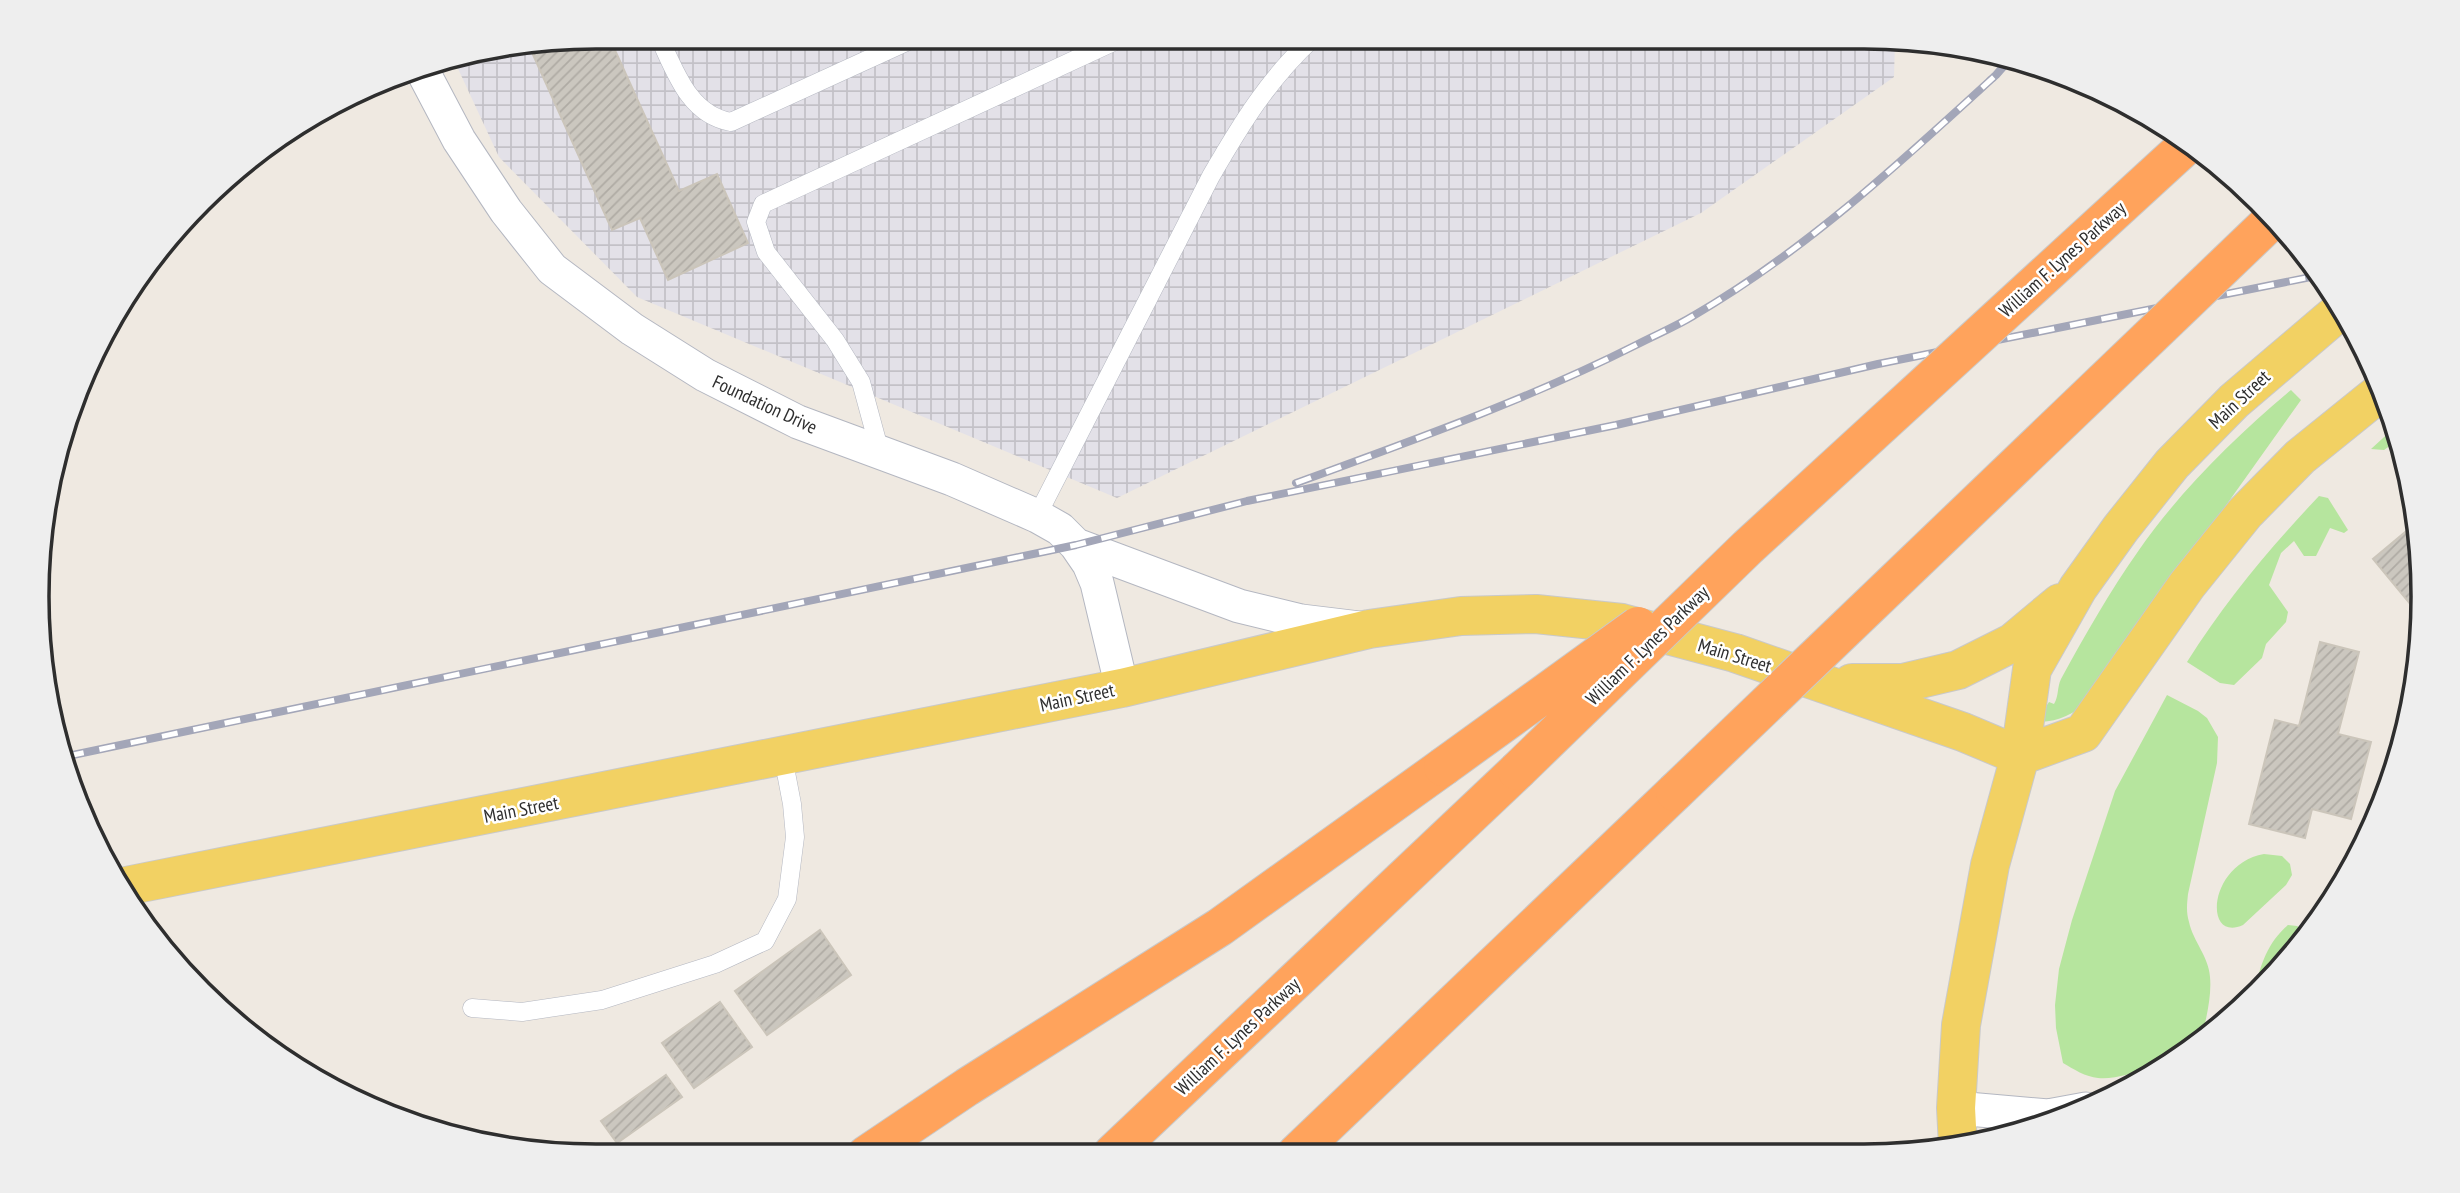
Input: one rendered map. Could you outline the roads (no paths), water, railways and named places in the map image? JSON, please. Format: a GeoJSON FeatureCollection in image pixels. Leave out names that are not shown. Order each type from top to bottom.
{"type":"FeatureCollection","features":[{"type":"Feature","properties":{"kind":"highway","name":"William F. Lynes Parkway"},"geometry":{"type":"LineString","coordinates":[[1123,1144],[1517,771],[1748,547],[2181,150]]}},
{"type":"Feature","properties":{"kind":"highway"},"geometry":{"type":"LineString","coordinates":[[1306,1144],[2266,226]]}},
{"type":"Feature","properties":{"kind":"highway"},"geometry":{"type":"LineString","coordinates":[[882,1144],[967,1087],[1220,927],[1748,547]]}},
{"type":"Feature","properties":{"kind":"main road","name":"Main Street"},"geometry":{"type":"LineString","coordinates":[[131,885],[1122,688],[1369,629],[1461,616],[1524,615],[1622,623],[1735,653],[1963,732],[2020,756],[2032,669],[2078,588],[2172,464],[2234,401],[2334,316]]}},
{"type":"Feature","properties":{"kind":"main road"},"geometry":{"type":"LineString","coordinates":[[1957,1135],[1956,1108],[1961,1025],[1990,865],[2020,756],[2083,733],[2187,584],[2245,513],[2300,457],[2373,398]]}},
{"type":"Feature","properties":{"kind":"main road"},"geometry":{"type":"LineString","coordinates":[[1823,683],[1903,683],[1958,670],[2012,643],[2078,588]]}},
{"type":"Feature","properties":{"kind":"street","name":"Foundation Drive"},"geometry":{"type":"LineString","coordinates":[[426,77],[459,140],[506,211],[552,269],[632,329],[705,375],[799,422],[952,479],[1060,528],[1076,545],[1097,583],[1122,688]]}},
{"type":"Feature","properties":{"kind":"street"},"geometry":{"type":"LineString","coordinates":[[1076,545],[1195,592],[1239,606],[1301,621],[1369,629]]}},
{"type":"Feature","properties":{"kind":"street"},"geometry":{"type":"LineString","coordinates":[[1956,1108],[2038,1115]]}},
{"type":"Feature","properties":{"kind":"lane"},"geometry":{"type":"LineString","coordinates":[[664,49],[682,88],[717,120],[731,122],[891,49]]}},
{"type":"Feature","properties":{"kind":"lane"},"geometry":{"type":"LineString","coordinates":[[880,452],[862,382],[835,340],[766,252],[755,222],[763,204],[1098,49]]}},
{"type":"Feature","properties":{"kind":"lane"},"geometry":{"type":"LineString","coordinates":[[1037,516],[1217,166],[1270,81],[1302,49]]}},
{"type":"Feature","properties":{"kind":"lane"},"geometry":{"type":"LineString","coordinates":[[472,1008],[522,1012],[602,1000],[715,964],[765,940],[788,899],[795,837],[783,757]]}},
{"type":"Feature","properties":{"kind":"railway"},"geometry":{"type":"LineString","coordinates":[[1296,483],[1511,402],[1595,365],[1693,316],[1774,263],[1851,204],[2003,67]]}},
{"type":"Feature","properties":{"kind":"railway"},"geometry":{"type":"LineString","coordinates":[[73,755],[1076,545],[1247,501],[1616,425],[1878,364],[2309,278]]}}]}
